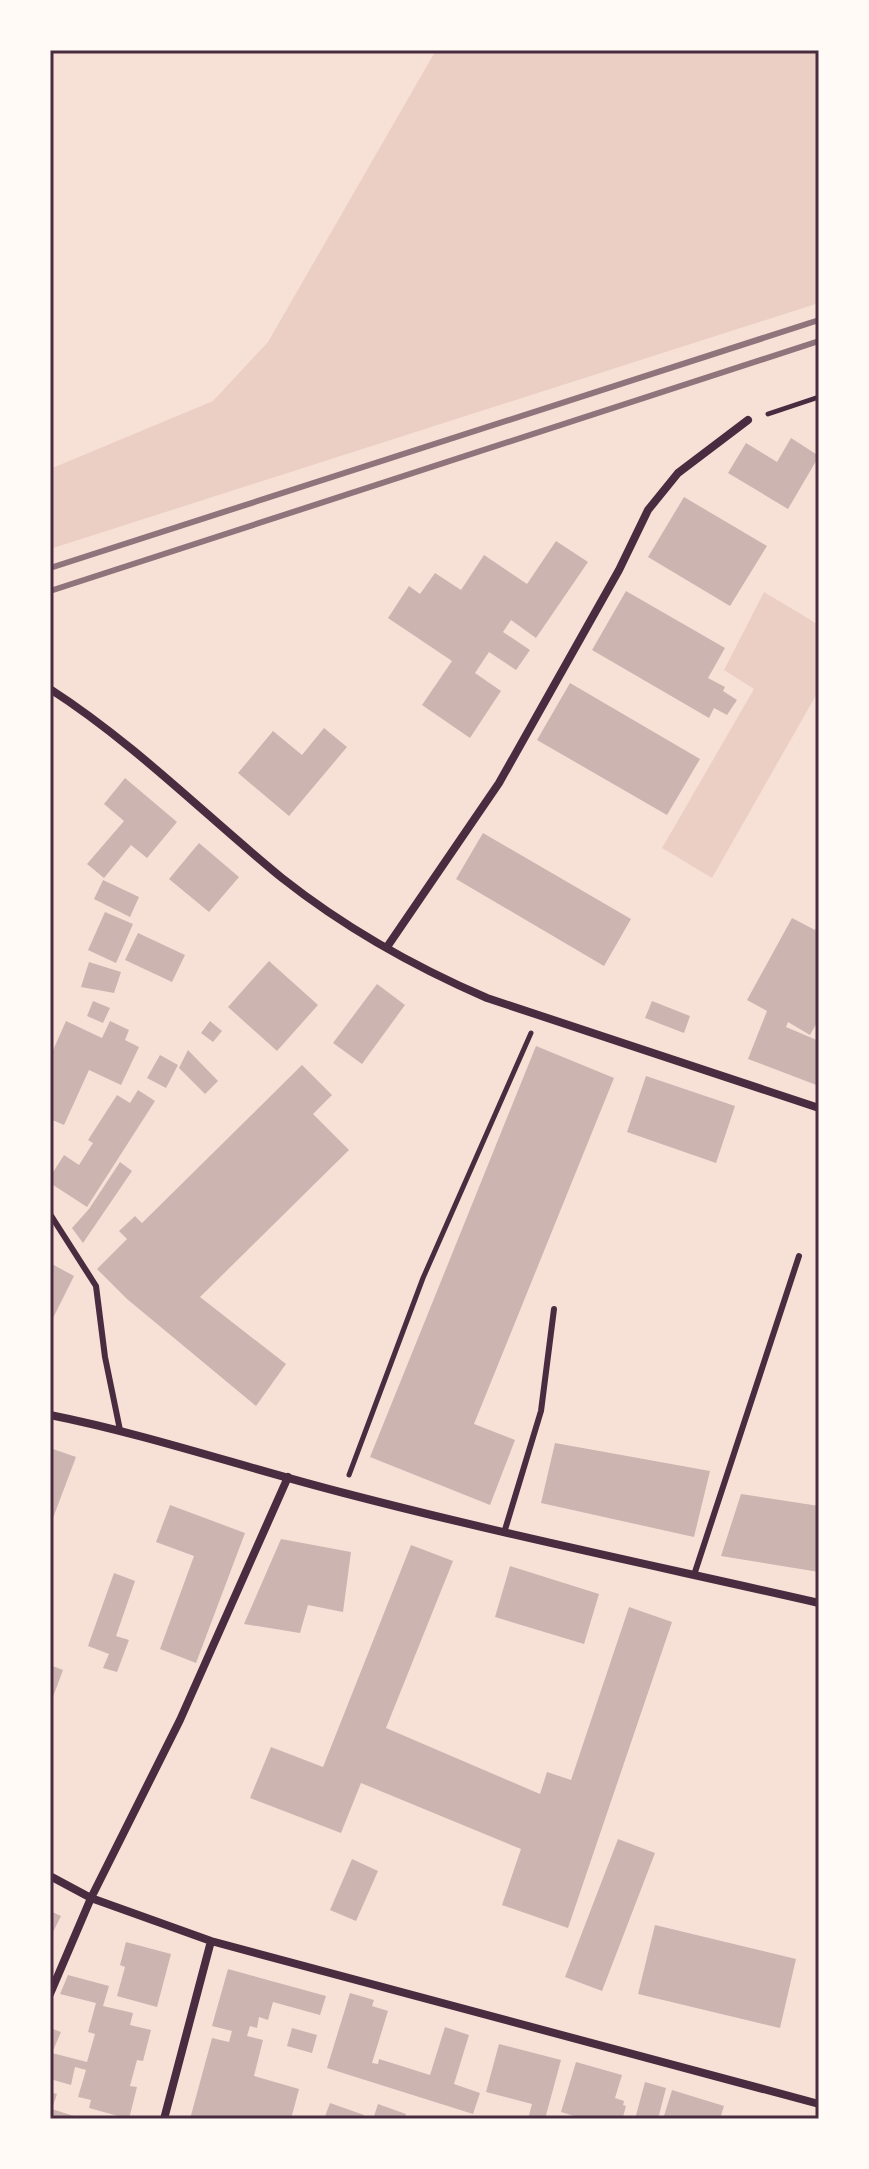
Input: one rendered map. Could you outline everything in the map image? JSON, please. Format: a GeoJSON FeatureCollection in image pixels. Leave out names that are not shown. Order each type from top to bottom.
{"type":"FeatureCollection","features":[{"type":"Feature","properties":{"kind":"street"},"geometry":{"type":"LineString","coordinates":[[387,947],[499,783],[619,570],[648,510],[678,473],[748,420]]}},
{"type":"Feature","properties":{"kind":"street"},"geometry":{"type":"LineString","coordinates":[[50,689],[90,715],[285,880],[363,934],[440,978],[487,998],[819,1108]]}},
{"type":"Feature","properties":{"kind":"street"},"geometry":{"type":"LineString","coordinates":[[50,1415],[120,1430],[343,1493],[504,1533],[819,1603]]}},
{"type":"Feature","properties":{"kind":"street"},"geometry":{"type":"LineString","coordinates":[[50,1994],[91,1898],[180,1720],[288,1477]]}},
{"type":"Feature","properties":{"kind":"street"},"geometry":{"type":"LineString","coordinates":[[50,1876],[91,1898],[211,1941],[819,2104]]}},
{"type":"Feature","properties":{"kind":"street"},"geometry":{"type":"LineString","coordinates":[[164,2119],[211,1941]]}},
{"type":"Feature","properties":{"kind":"lane"},"geometry":{"type":"LineString","coordinates":[[50,1214],[96,1286],[105,1357],[120,1430]]}},
{"type":"Feature","properties":{"kind":"lane"},"geometry":{"type":"LineString","coordinates":[[694,1575],[799,1256]]}},
{"type":"Feature","properties":{"kind":"lane"},"geometry":{"type":"LineString","coordinates":[[504,1533],[541,1411],[554,1309]]}},
{"type":"Feature","properties":{"kind":"path"},"geometry":{"type":"LineString","coordinates":[[748,420],[819,397]]}},
{"type":"Feature","properties":{"kind":"path"},"geometry":{"type":"LineString","coordinates":[[343,1493],[423,1278],[539,1013]]}},
{"type":"Feature","properties":{"kind":"shaded area"},"geometry":{"type":"Polygon","coordinates":[[[436,50],[819,50],[819,303],[50,549],[50,469],[213,401],[268,342],[436,50]]]}},
{"type":"Feature","properties":{"kind":"shaded area"},"geometry":{"type":"Polygon","coordinates":[[[764,592],[819,625],[819,690],[712,878],[662,848],[754,689],[724,670],[764,592]]]}},
{"type":"Feature","properties":{"kind":"building"},"geometry":{"type":"Polygon","coordinates":[[[791,438],[819,456],[788,509],[728,473],[746,443],[777,462],[791,438]]]}},
{"type":"Feature","properties":{"kind":"building"},"geometry":{"type":"Polygon","coordinates":[[[684,497],[767,546],[730,606],[648,557],[684,497]]]}},
{"type":"Feature","properties":{"kind":"building"},"geometry":{"type":"Polygon","coordinates":[[[556,541],[588,562],[536,638],[511,620],[503,632],[530,650],[516,670],[489,652],[475,673],[501,691],[470,738],[422,705],[452,661],[388,618],[409,586],[420,594],[435,573],[461,590],[484,555],[527,584],[556,541]]]}},
{"type":"Feature","properties":{"kind":"building"},"geometry":{"type":"Polygon","coordinates":[[[626,591],[725,648],[708,678],[725,687],[723,691],[737,700],[727,715],[714,708],[709,718],[592,650],[626,591]]]}},
{"type":"Feature","properties":{"kind":"building"},"geometry":{"type":"Polygon","coordinates":[[[570,683],[700,759],[667,815],[537,740],[570,683]]]}},
{"type":"Feature","properties":{"kind":"building"},"geometry":{"type":"Polygon","coordinates":[[[324,728],[347,747],[289,816],[238,773],[273,731],[302,755],[324,728]]]}},
{"type":"Feature","properties":{"kind":"building"},"geometry":{"type":"Polygon","coordinates":[[[125,778],[177,822],[147,858],[131,845],[104,878],[87,864],[124,821],[104,804],[125,778]]]}},
{"type":"Feature","properties":{"kind":"building"},"geometry":{"type":"Polygon","coordinates":[[[483,833],[631,919],[604,966],[456,879],[483,833]]]}},
{"type":"Feature","properties":{"kind":"building"},"geometry":{"type":"Polygon","coordinates":[[[199,843],[239,877],[209,912],[169,879],[199,843]]]}},
{"type":"Feature","properties":{"kind":"building"},"geometry":{"type":"Polygon","coordinates":[[[103,880],[139,897],[130,917],[94,899],[103,880]]]}},
{"type":"Feature","properties":{"kind":"building"},"geometry":{"type":"Polygon","coordinates":[[[105,912],[133,924],[116,963],[88,950],[105,912]]]}},
{"type":"Feature","properties":{"kind":"building"},"geometry":{"type":"Polygon","coordinates":[[[792,918],[815,930],[819,922],[819,1019],[810,1035],[788,1022],[786,1027],[819,1041],[819,1086],[748,1059],[767,1011],[747,1000],[792,918]]]}},
{"type":"Feature","properties":{"kind":"building"},"geometry":{"type":"Polygon","coordinates":[[[138,933],[185,955],[172,982],[125,960],[138,933]]]}},
{"type":"Feature","properties":{"kind":"building"},"geometry":{"type":"Polygon","coordinates":[[[269,961],[318,1005],[277,1051],[228,1007],[269,961]]]}},
{"type":"Feature","properties":{"kind":"building"},"geometry":{"type":"Polygon","coordinates":[[[89,962],[121,972],[114,993],[81,987],[89,962]]]}},
{"type":"Feature","properties":{"kind":"building"},"geometry":{"type":"Polygon","coordinates":[[[377,984],[405,1005],[362,1064],[333,1043],[377,984]]]}},
{"type":"Feature","properties":{"kind":"building"},"geometry":{"type":"Polygon","coordinates":[[[93,1001],[110,1008],[103,1023],[87,1016],[93,1001]]]}},
{"type":"Feature","properties":{"kind":"building"},"geometry":{"type":"Polygon","coordinates":[[[652,1001],[690,1016],[684,1033],[645,1018],[652,1001]]]}},
{"type":"Feature","properties":{"kind":"building"},"geometry":{"type":"Polygon","coordinates":[[[66,1021],[102,1038],[110,1021],[129,1030],[125,1040],[139,1047],[121,1085],[89,1070],[64,1125],[50,1119],[50,1057],[66,1021]]]}},
{"type":"Feature","properties":{"kind":"building"},"geometry":{"type":"Polygon","coordinates":[[[210,1021],[222,1031],[213,1042],[201,1033],[210,1021]]]}},
{"type":"Feature","properties":{"kind":"building"},"geometry":{"type":"Polygon","coordinates":[[[536,1046],[614,1078],[474,1424],[515,1440],[490,1505],[370,1457],[536,1046]]]}},
{"type":"Feature","properties":{"kind":"building"},"geometry":{"type":"Polygon","coordinates":[[[188,1050],[218,1081],[205,1094],[179,1068],[188,1050]]]}},
{"type":"Feature","properties":{"kind":"building"},"geometry":{"type":"Polygon","coordinates":[[[160,1055],[178,1065],[166,1088],[147,1078],[160,1055]]]}},
{"type":"Feature","properties":{"kind":"building"},"geometry":{"type":"Polygon","coordinates":[[[302,1065],[332,1095],[313,1114],[349,1150],[200,1297],[286,1364],[256,1406],[127,1299],[97,1269],[127,1239],[119,1231],[135,1216],[142,1223],[302,1065]]]}},
{"type":"Feature","properties":{"kind":"building"},"geometry":{"type":"Polygon","coordinates":[[[646,1076],[735,1106],[716,1163],[627,1132],[646,1076]]]}},
{"type":"Feature","properties":{"kind":"building"},"geometry":{"type":"Polygon","coordinates":[[[138,1090],[155,1101],[87,1207],[50,1183],[50,1177],[64,1155],[79,1165],[93,1143],[88,1140],[117,1095],[130,1103],[138,1090]]]}},
{"type":"Feature","properties":{"kind":"building"},"geometry":{"type":"Polygon","coordinates":[[[120,1162],[132,1171],[83,1243],[72,1228],[89,1209],[120,1162]]]}},
{"type":"Feature","properties":{"kind":"building"},"geometry":{"type":"Polygon","coordinates":[[[50,1263],[74,1276],[50,1324],[50,1263]]]}},
{"type":"Feature","properties":{"kind":"building"},"geometry":{"type":"Polygon","coordinates":[[[555,1443],[710,1471],[694,1537],[541,1503],[555,1443]]]}},
{"type":"Feature","properties":{"kind":"building"},"geometry":{"type":"Polygon","coordinates":[[[50,1448],[76,1457],[50,1526],[50,1448]]]}},
{"type":"Feature","properties":{"kind":"building"},"geometry":{"type":"Polygon","coordinates":[[[741,1494],[819,1506],[819,1572],[721,1556],[741,1494]]]}},
{"type":"Feature","properties":{"kind":"building"},"geometry":{"type":"Polygon","coordinates":[[[170,1505],[245,1533],[196,1663],[160,1649],[194,1556],[156,1542],[170,1505]]]}},
{"type":"Feature","properties":{"kind":"building"},"geometry":{"type":"Polygon","coordinates":[[[281,1539],[351,1552],[343,1612],[308,1605],[300,1633],[244,1624],[281,1539]]]}},
{"type":"Feature","properties":{"kind":"building"},"geometry":{"type":"Polygon","coordinates":[[[411,1545],[453,1561],[386,1728],[540,1794],[547,1772],[571,1780],[629,1607],[672,1622],[568,1928],[502,1905],[521,1849],[361,1783],[341,1833],[250,1798],[271,1747],[323,1767],[411,1545]]]}},
{"type":"Feature","properties":{"kind":"building"},"geometry":{"type":"Polygon","coordinates":[[[510,1566],[599,1594],[584,1644],[495,1617],[510,1566]]]}},
{"type":"Feature","properties":{"kind":"building"},"geometry":{"type":"Polygon","coordinates":[[[114,1573],[135,1581],[116,1636],[129,1640],[117,1672],[103,1668],[109,1654],[88,1646],[114,1573]]]}},
{"type":"Feature","properties":{"kind":"building"},"geometry":{"type":"Polygon","coordinates":[[[50,1665],[63,1670],[50,1705],[50,1665]]]}},
{"type":"Feature","properties":{"kind":"building"},"geometry":{"type":"Polygon","coordinates":[[[618,1839],[655,1853],[602,1991],[565,1977],[618,1839]]]}},
{"type":"Feature","properties":{"kind":"building"},"geometry":{"type":"Polygon","coordinates":[[[352,1859],[378,1871],[356,1921],[330,1910],[352,1859]]]}},
{"type":"Feature","properties":{"kind":"building"},"geometry":{"type":"Polygon","coordinates":[[[50,1911],[61,1916],[50,1938],[50,1911]]]}},
{"type":"Feature","properties":{"kind":"building"},"geometry":{"type":"Polygon","coordinates":[[[655,1925],[796,1959],[780,2028],[638,1994],[655,1925]]]}},
{"type":"Feature","properties":{"kind":"building"},"geometry":{"type":"Polygon","coordinates":[[[126,1942],[171,1954],[157,2007],[117,1996],[125,1967],[120,1965],[126,1942]]]}},
{"type":"Feature","properties":{"kind":"building"},"geometry":{"type":"Polygon","coordinates":[[[228,1969],[326,1996],[320,2015],[273,2002],[268,2020],[259,2017],[257,2028],[250,2026],[247,2036],[263,2040],[254,2076],[299,2089],[291,2119],[190,2119],[212,2038],[229,2042],[232,2031],[212,2026],[228,1969]]]}},
{"type":"Feature","properties":{"kind":"building"},"geometry":{"type":"Polygon","coordinates":[[[68,1975],[109,1986],[103,2006],[133,2013],[130,2025],[151,2030],[143,2061],[137,2060],[130,2086],[137,2087],[129,2119],[89,2108],[91,2100],[78,2097],[86,2070],[75,2067],[71,2085],[50,2079],[50,2028],[61,2032],[52,2053],[87,2062],[95,2034],[88,2032],[96,2003],[60,1994],[68,1975]]]}},
{"type":"Feature","properties":{"kind":"building"},"geometry":{"type":"Polygon","coordinates":[[[350,1993],[374,2000],[372,2006],[388,2011],[372,2063],[378,2064],[379,2059],[430,2075],[445,2027],[469,2035],[454,2084],[480,2093],[473,2114],[327,2068],[350,1993]]]}},
{"type":"Feature","properties":{"kind":"building"},"geometry":{"type":"Polygon","coordinates":[[[292,2028],[317,2035],[312,2053],[287,2046],[292,2028]]]}},
{"type":"Feature","properties":{"kind":"building"},"geometry":{"type":"Polygon","coordinates":[[[499,2044],[561,2060],[545,2119],[528,2119],[532,2104],[486,2092],[499,2044]]]}},
{"type":"Feature","properties":{"kind":"building"},"geometry":{"type":"Polygon","coordinates":[[[576,2062],[622,2075],[615,2098],[624,2101],[623,2117],[584,2119],[561,2112],[576,2062]]]}},
{"type":"Feature","properties":{"kind":"building"},"geometry":{"type":"Polygon","coordinates":[[[645,2082],[666,2088],[658,2119],[635,2119],[645,2082]]]}},
{"type":"Feature","properties":{"kind":"building"},"geometry":{"type":"Polygon","coordinates":[[[672,2090],[724,2106],[720,2119],[663,2119],[672,2090]]]}},
{"type":"Feature","properties":{"kind":"building"},"geometry":{"type":"Polygon","coordinates":[[[50,2092],[57,2094],[52,2109],[83,2119],[50,2119],[50,2092]]]}},
{"type":"Feature","properties":{"kind":"building"},"geometry":{"type":"Polygon","coordinates":[[[330,2103],[364,2115],[363,2119],[324,2119],[330,2103]]]}},
{"type":"Feature","properties":{"kind":"building"},"geometry":{"type":"Polygon","coordinates":[[[378,2104],[406,2114],[404,2119],[373,2119],[378,2104]]]}},
{"type":"Feature","properties":{"kind":"railway"},"geometry":{"type":"LineString","coordinates":[[50,568],[819,320]]}},
{"type":"Feature","properties":{"kind":"railway"},"geometry":{"type":"LineString","coordinates":[[50,591],[819,341]]}}]}
